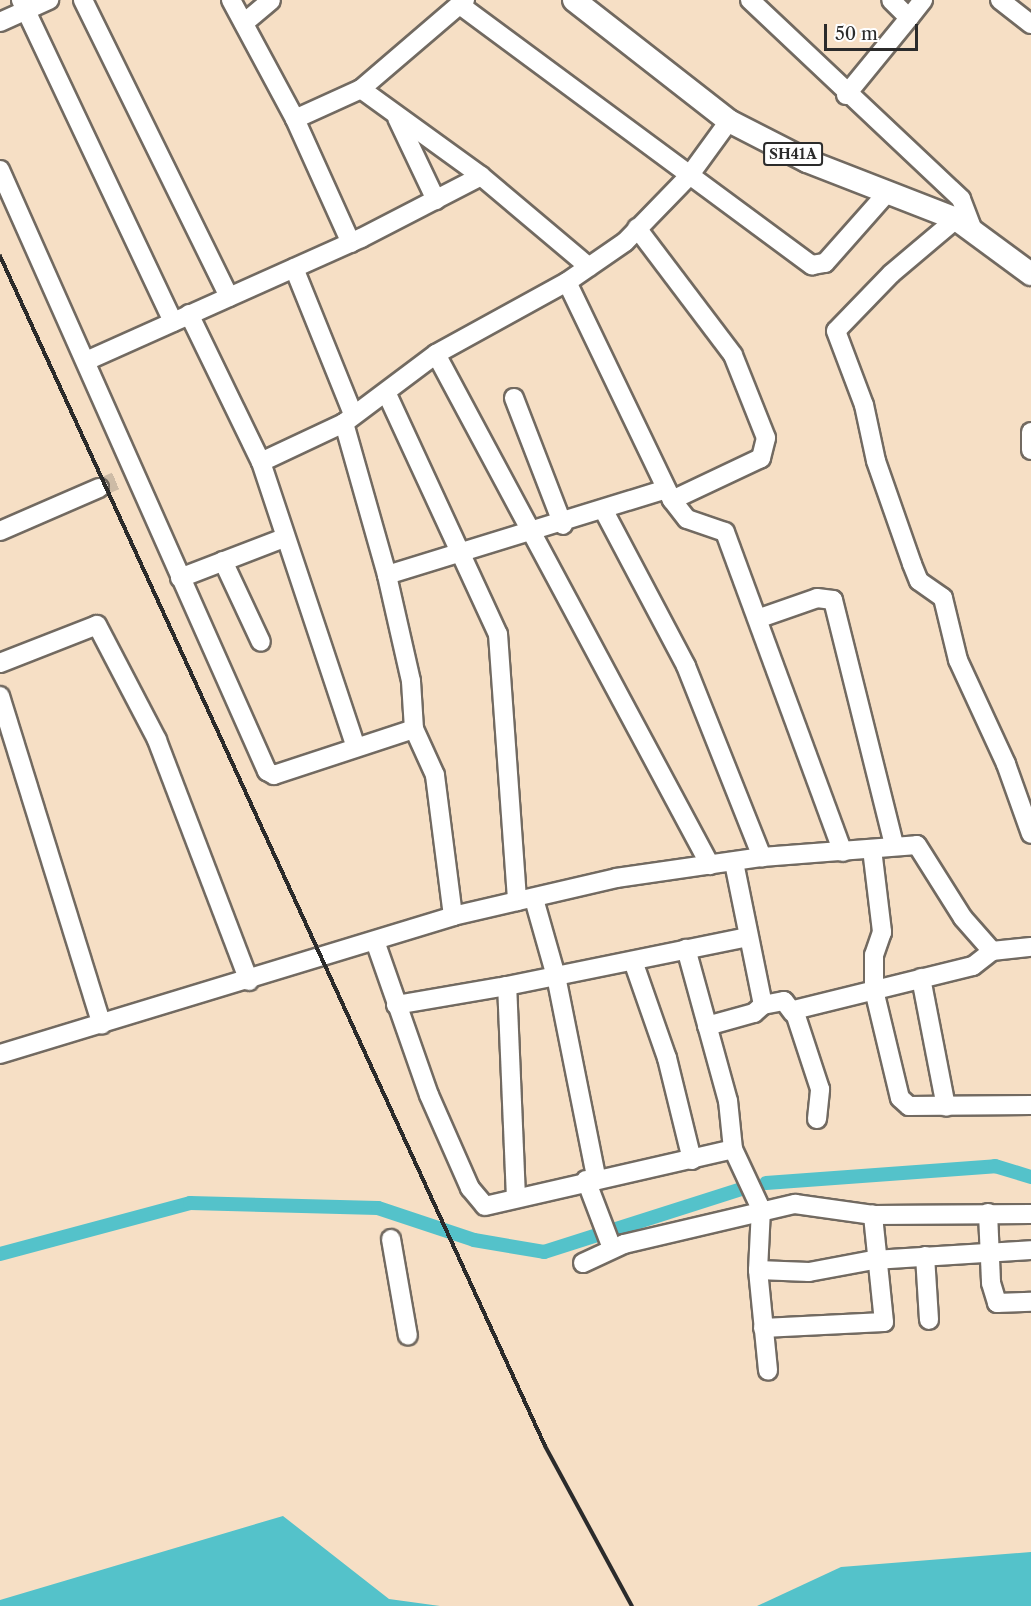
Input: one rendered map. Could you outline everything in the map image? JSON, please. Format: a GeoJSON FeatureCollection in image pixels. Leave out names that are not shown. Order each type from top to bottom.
{"type":"FeatureCollection","features":[{"type":"Feature","properties":{"kind":"main road","name":"SH41A"},"geometry":{"type":"LineString","coordinates":[[574,0],[729,121],[807,161],[964,224],[1031,274]]}},
{"type":"Feature","properties":{"kind":"street"},"geometry":{"type":"LineString","coordinates":[[0,22],[23,5],[49,0]]}},
{"type":"Feature","properties":{"kind":"street"},"geometry":{"type":"LineString","coordinates":[[83,0],[229,297]]}},
{"type":"Feature","properties":{"kind":"street"},"geometry":{"type":"LineString","coordinates":[[231,0],[295,119],[351,243]]}},
{"type":"Feature","properties":{"kind":"street"},"geometry":{"type":"LineString","coordinates":[[244,23],[271,0]]}},
{"type":"Feature","properties":{"kind":"street"},"geometry":{"type":"LineString","coordinates":[[750,0],[846,95],[961,199],[964,224],[877,287],[836,331],[917,578],[943,598],[958,660],[1006,764],[1031,834]]}},
{"type":"Feature","properties":{"kind":"street"},"geometry":{"type":"LineString","coordinates":[[891,0],[909,18]]}},
{"type":"Feature","properties":{"kind":"street"},"geometry":{"type":"LineString","coordinates":[[846,95],[923,0]]}},
{"type":"Feature","properties":{"kind":"street"},"geometry":{"type":"LineString","coordinates":[[1000,0],[1031,24]]}},
{"type":"Feature","properties":{"kind":"street"},"geometry":{"type":"LineString","coordinates":[[295,119],[361,89],[462,2],[689,176],[819,266],[887,193]]}},
{"type":"Feature","properties":{"kind":"street"},"geometry":{"type":"LineString","coordinates":[[23,5],[181,318],[261,462],[284,538],[356,747]]}},
{"type":"Feature","properties":{"kind":"street"},"geometry":{"type":"LineString","coordinates":[[361,89],[396,117],[481,176],[590,267]]}},
{"type":"Feature","properties":{"kind":"street"},"geometry":{"type":"LineString","coordinates":[[396,117],[436,200]]}},
{"type":"Feature","properties":{"kind":"street"},"geometry":{"type":"LineString","coordinates":[[261,462],[348,419],[387,394],[436,354],[590,267],[637,228],[689,176],[729,121]]}},
{"type":"Feature","properties":{"kind":"street"},"geometry":{"type":"LineString","coordinates":[[0,170],[86,361],[127,475],[180,578],[270,775],[414,729]]}},
{"type":"Feature","properties":{"kind":"street"},"geometry":{"type":"LineString","coordinates":[[86,361],[351,243],[481,176]]}},
{"type":"Feature","properties":{"kind":"street"},"geometry":{"type":"LineString","coordinates":[[387,575],[669,494],[761,458],[766,438],[733,355],[637,228]]}},
{"type":"Feature","properties":{"kind":"street"},"geometry":{"type":"LineString","coordinates":[[294,268],[348,419],[387,575],[411,681],[414,729],[435,775],[443,814],[453,916]]}},
{"type":"Feature","properties":{"kind":"street"},"geometry":{"type":"LineString","coordinates":[[567,282],[669,494],[687,519],[725,532],[760,618],[843,852]]}},
{"type":"Feature","properties":{"kind":"street"},"geometry":{"type":"LineString","coordinates":[[436,354],[710,864]]}},
{"type":"Feature","properties":{"kind":"street"},"geometry":{"type":"LineString","coordinates":[[387,394],[465,554],[498,634],[525,900],[556,976],[598,1217],[611,1244]]}},
{"type":"Feature","properties":{"kind":"street"},"geometry":{"type":"LineString","coordinates":[[514,398],[563,525]]}},
{"type":"Feature","properties":{"kind":"street"},"geometry":{"type":"LineString","coordinates":[[1031,432],[1031,450]]}},
{"type":"Feature","properties":{"kind":"street"},"geometry":{"type":"LineString","coordinates":[[0,531],[99,488]]}},
{"type":"Feature","properties":{"kind":"street"},"geometry":{"type":"LineString","coordinates":[[604,511],[686,666],[762,857]]}},
{"type":"Feature","properties":{"kind":"street"},"geometry":{"type":"LineString","coordinates":[[180,578],[284,538]]}},
{"type":"Feature","properties":{"kind":"street"},"geometry":{"type":"LineString","coordinates":[[223,561],[261,642]]}},
{"type":"Feature","properties":{"kind":"street"},"geometry":{"type":"LineString","coordinates":[[760,618],[817,598],[832,600],[894,845]]}},
{"type":"Feature","properties":{"kind":"street"},"geometry":{"type":"LineString","coordinates":[[0,663],[97,625],[162,751],[249,981]]}},
{"type":"Feature","properties":{"kind":"street"},"geometry":{"type":"LineString","coordinates":[[0,696],[102,1025]]}},
{"type":"Feature","properties":{"kind":"street"},"geometry":{"type":"LineString","coordinates":[[0,1054],[249,981],[453,916],[616,878],[762,857],[843,852],[914,844],[926,851],[953,904],[992,951]]}},
{"type":"Feature","properties":{"kind":"street"},"geometry":{"type":"LineString","coordinates":[[872,849],[882,932],[874,955],[874,990],[900,1098],[909,1106],[1031,1105]]}},
{"type":"Feature","properties":{"kind":"street"},"geometry":{"type":"LineString","coordinates":[[734,862],[747,937],[763,1005]]}},
{"type":"Feature","properties":{"kind":"street"},"geometry":{"type":"LineString","coordinates":[[396,1005],[507,986],[747,937]]}},
{"type":"Feature","properties":{"kind":"street"},"geometry":{"type":"LineString","coordinates":[[375,941],[396,1005],[475,1198],[485,1206],[591,1179],[692,1160],[733,1149]]}},
{"type":"Feature","properties":{"kind":"street"},"geometry":{"type":"LineString","coordinates":[[793,1013],[981,963],[992,951],[1031,946]]}},
{"type":"Feature","properties":{"kind":"street"},"geometry":{"type":"LineString","coordinates":[[686,949],[728,1101],[733,1149],[761,1209],[758,1270],[768,1371]]}},
{"type":"Feature","properties":{"kind":"street"},"geometry":{"type":"LineString","coordinates":[[633,961],[667,1058],[692,1160]]}},
{"type":"Feature","properties":{"kind":"street"},"geometry":{"type":"LineString","coordinates":[[921,978],[946,1107]]}},
{"type":"Feature","properties":{"kind":"street"},"geometry":{"type":"LineString","coordinates":[[507,986],[516,1198]]}},
{"type":"Feature","properties":{"kind":"street"},"geometry":{"type":"LineString","coordinates":[[706,1026],[754,1013],[763,1005],[784,1001],[793,1013],[820,1089],[817,1119]]}},
{"type":"Feature","properties":{"kind":"street"},"geometry":{"type":"LineString","coordinates":[[583,1263],[611,1244],[761,1209],[817,1203],[873,1215],[1031,1214]]}},
{"type":"Feature","properties":{"kind":"street"},"geometry":{"type":"LineString","coordinates":[[988,1213],[989,1251],[997,1303],[1031,1302]]}},
{"type":"Feature","properties":{"kind":"street"},"geometry":{"type":"LineString","coordinates":[[764,1328],[884,1322],[874,1260],[873,1215]]}},
{"type":"Feature","properties":{"kind":"street"},"geometry":{"type":"LineString","coordinates":[[391,1239],[408,1336]]}},
{"type":"Feature","properties":{"kind":"street"},"geometry":{"type":"LineString","coordinates":[[758,1270],[809,1272],[874,1260],[1031,1250]]}},
{"type":"Feature","properties":{"kind":"street"},"geometry":{"type":"LineString","coordinates":[[926,1256],[929,1320]]}},
{"type":"Feature","properties":{"kind":"water"},"geometry":{"type":"Polygon","coordinates":[[[283,1516],[389,1599],[440,1606],[0,1606],[0,1600],[283,1516]]]}},
{"type":"Feature","properties":{"kind":"water"},"geometry":{"type":"Polygon","coordinates":[[[1031,1552],[1031,1606],[757,1606],[841,1567],[1031,1552]]]}},
{"type":"Feature","properties":{"kind":"waterway"},"geometry":{"type":"LineString","coordinates":[[766,1183],[995,1166],[1031,1177]]}},
{"type":"Feature","properties":{"kind":"waterway"},"geometry":{"type":"LineString","coordinates":[[0,1254],[190,1203],[378,1208],[474,1240],[544,1252],[745,1188]]}},
{"type":"Feature","properties":{"kind":"tunnel"},"geometry":{"type":"LineString","coordinates":[[99,488],[120,479]]}},
{"type":"Feature","properties":{"kind":"railway"},"geometry":{"type":"LineString","coordinates":[[0,256],[545,1446],[632,1606]]}}]}
